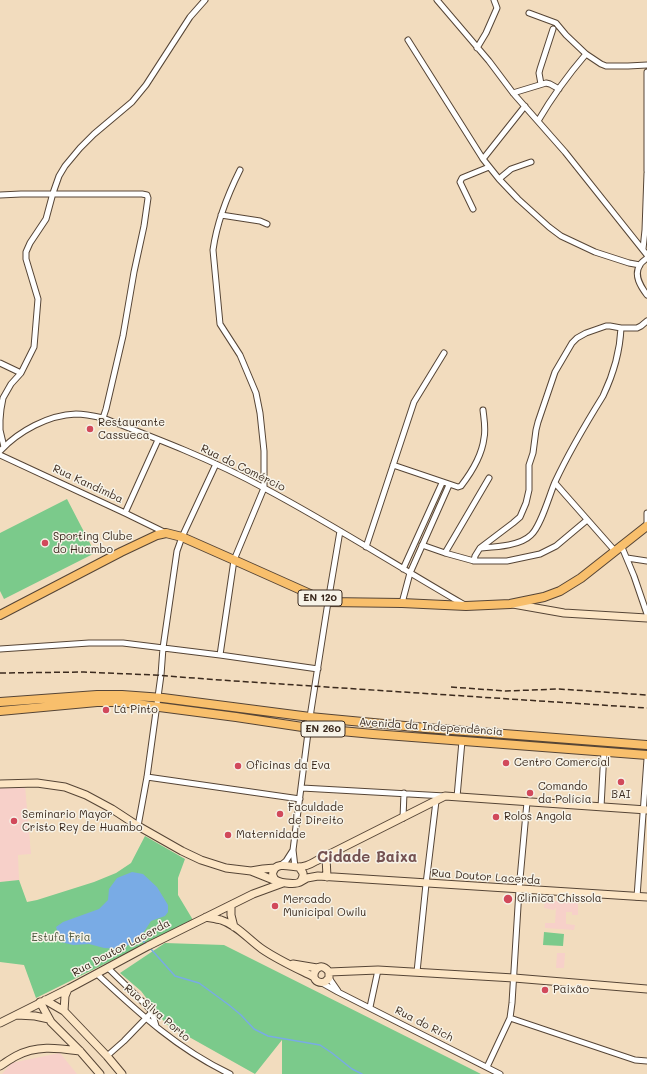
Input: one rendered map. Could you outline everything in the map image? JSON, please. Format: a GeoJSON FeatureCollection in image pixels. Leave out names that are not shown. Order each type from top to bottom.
{"type":"FeatureCollection","features":[{"type":"Feature","properties":{"kind":"main road","name":"EN 120"},"geometry":{"type":"LineString","coordinates":[[0,615],[121,552],[157,535],[166,534],[182,537],[328,602],[466,606],[510,604],[544,598],[560,591],[581,578],[647,526]]}},
{"type":"Feature","properties":{"kind":"main road","name":"Avenida da Independência"},"geometry":{"type":"LineString","coordinates":[[0,702],[96,695],[158,697],[310,717],[647,745]]}},
{"type":"Feature","properties":{"kind":"main road","name":"Avenida da Independência"},"geometry":{"type":"LineString","coordinates":[[0,711],[96,702],[121,702],[309,728],[647,755]]}},
{"type":"Feature","properties":{"kind":"main road"},"geometry":{"type":"LineString","coordinates":[[236,707],[236,717]]}},
{"type":"Feature","properties":{"kind":"main road"},"geometry":{"type":"LineString","coordinates":[[373,734],[374,723]]}},
{"type":"Feature","properties":{"kind":"main road"},"geometry":{"type":"LineString","coordinates":[[382,734],[383,724]]}},
{"type":"Feature","properties":{"kind":"main road"},"geometry":{"type":"LineString","coordinates":[[529,736],[529,745]]}},
{"type":"Feature","properties":{"kind":"street"},"geometry":{"type":"LineString","coordinates":[[2,449],[0,430],[3,398],[10,384],[21,373],[34,347],[38,299],[26,259],[26,252],[30,243],[46,219],[59,176],[80,148],[94,134],[132,102],[146,85],[190,17],[205,0]]}},
{"type":"Feature","properties":{"kind":"street"},"geometry":{"type":"LineString","coordinates":[[437,0],[489,61],[513,93],[565,152],[643,249],[647,256],[640,265],[638,279],[647,296]]}},
{"type":"Feature","properties":{"kind":"street"},"geometry":{"type":"LineString","coordinates":[[477,48],[486,33],[497,8],[494,0]]}},
{"type":"Feature","properties":{"kind":"street"},"geometry":{"type":"LineString","coordinates":[[529,13],[556,23],[586,54],[597,62],[606,66],[647,65]]}},
{"type":"Feature","properties":{"kind":"street"},"geometry":{"type":"LineString","coordinates":[[541,84],[539,72],[553,29]]}},
{"type":"Feature","properties":{"kind":"street"},"geometry":{"type":"LineString","coordinates":[[408,40],[489,167],[518,199],[561,236],[595,252],[640,265]]}},
{"type":"Feature","properties":{"kind":"street"},"geometry":{"type":"LineString","coordinates":[[538,121],[570,73],[586,54]]}},
{"type":"Feature","properties":{"kind":"street"},"geometry":{"type":"LineString","coordinates":[[643,249],[647,172],[647,72]]}},
{"type":"Feature","properties":{"kind":"street"},"geometry":{"type":"LineString","coordinates":[[513,93],[546,83],[559,89]]}},
{"type":"Feature","properties":{"kind":"street"},"geometry":{"type":"LineString","coordinates":[[483,158],[525,106]]}},
{"type":"Feature","properties":{"kind":"street"},"geometry":{"type":"LineString","coordinates":[[499,179],[511,170],[531,162]]}},
{"type":"Feature","properties":{"kind":"street"},"geometry":{"type":"LineString","coordinates":[[473,209],[460,180],[489,167]]}},
{"type":"Feature","properties":{"kind":"street"},"geometry":{"type":"LineString","coordinates":[[220,655],[234,560],[264,488],[264,451],[260,413],[256,393],[240,355],[220,324],[213,250],[214,239],[227,195],[240,170]]}},
{"type":"Feature","properties":{"kind":"street"},"geometry":{"type":"LineString","coordinates":[[0,195],[147,195],[148,198],[144,226],[122,336],[103,418]]}},
{"type":"Feature","properties":{"kind":"street"},"geometry":{"type":"LineString","coordinates":[[221,215],[260,221],[266,224]]}},
{"type":"Feature","properties":{"kind":"street"},"geometry":{"type":"LineString","coordinates":[[474,561],[474,556],[480,548],[520,517],[526,503],[529,490],[530,465],[538,422],[553,375],[572,343],[586,333],[606,326],[637,328],[642,326],[647,321]]}},
{"type":"Feature","properties":{"kind":"street"},"geometry":{"type":"LineString","coordinates":[[480,548],[495,547],[518,542],[531,535],[537,527],[572,447],[607,388],[620,346],[621,328]]}},
{"type":"Feature","properties":{"kind":"street"},"geometry":{"type":"LineString","coordinates":[[366,547],[414,402],[444,353]]}},
{"type":"Feature","properties":{"kind":"street"},"geometry":{"type":"LineString","coordinates":[[0,363],[21,373]]}},
{"type":"Feature","properties":{"kind":"street"},"geometry":{"type":"LineString","coordinates":[[393,465],[458,488],[461,486],[474,466],[480,452],[484,438],[483,410]]}},
{"type":"Feature","properties":{"kind":"street","name":"Rua do Comércio"},"geometry":{"type":"LineString","coordinates":[[2,449],[25,430],[51,419],[76,414],[103,418],[216,464],[264,488],[340,531],[466,606]]}},
{"type":"Feature","properties":{"kind":"street"},"geometry":{"type":"LineString","coordinates":[[125,513],[158,440]]}},
{"type":"Feature","properties":{"kind":"street","name":"Rua Kandimba"},"geometry":{"type":"LineString","coordinates":[[0,455],[125,513],[166,534]]}},
{"type":"Feature","properties":{"kind":"street"},"geometry":{"type":"LineString","coordinates":[[138,826],[147,777],[161,675],[163,648],[178,551],[182,537],[216,464]]}},
{"type":"Feature","properties":{"kind":"street"},"geometry":{"type":"LineString","coordinates":[[445,553],[490,478]]}},
{"type":"Feature","properties":{"kind":"street"},"geometry":{"type":"LineString","coordinates":[[403,569],[442,482]]}},
{"type":"Feature","properties":{"kind":"street"},"geometry":{"type":"LineString","coordinates":[[555,483],[587,520],[627,558],[647,614]]}},
{"type":"Feature","properties":{"kind":"street"},"geometry":{"type":"LineString","coordinates":[[402,603],[410,573],[449,485]]}},
{"type":"Feature","properties":{"kind":"street"},"geometry":{"type":"LineString","coordinates":[[647,513],[647,526]]}},
{"type":"Feature","properties":{"kind":"street"},"geometry":{"type":"LineString","coordinates":[[422,545],[474,561],[507,561],[528,558],[556,546],[587,520]]}},
{"type":"Feature","properties":{"kind":"street"},"geometry":{"type":"LineString","coordinates":[[300,882],[303,873],[297,867],[293,850],[310,717],[340,531]]}},
{"type":"Feature","properties":{"kind":"street"},"geometry":{"type":"LineString","coordinates":[[627,558],[647,560]]}},
{"type":"Feature","properties":{"kind":"street"},"geometry":{"type":"LineString","coordinates":[[510,604],[564,613],[647,618]]}},
{"type":"Feature","properties":{"kind":"street"},"geometry":{"type":"LineString","coordinates":[[0,649],[89,643],[123,643],[318,669]]}},
{"type":"Feature","properties":{"kind":"street"},"geometry":{"type":"LineString","coordinates":[[457,797],[462,741]]}},
{"type":"Feature","properties":{"kind":"street"},"geometry":{"type":"LineString","coordinates":[[601,807],[604,751]]}},
{"type":"Feature","properties":{"kind":"street"},"geometry":{"type":"LineString","coordinates":[[637,897],[645,810],[647,758]]}},
{"type":"Feature","properties":{"kind":"street"},"geometry":{"type":"LineString","coordinates":[[147,777],[300,799]]}},
{"type":"Feature","properties":{"kind":"street"},"geometry":{"type":"LineString","coordinates":[[0,784],[37,783],[65,787],[86,794],[182,851],[226,868],[251,871],[274,871],[297,867],[326,857],[445,796]]}},
{"type":"Feature","properties":{"kind":"street"},"geometry":{"type":"LineString","coordinates":[[302,788],[404,793],[645,810]]}},
{"type":"Feature","properties":{"kind":"street"},"geometry":{"type":"LineString","coordinates":[[403,818],[404,793]]}},
{"type":"Feature","properties":{"kind":"street"},"geometry":{"type":"LineString","coordinates":[[417,972],[436,801]]}},
{"type":"Feature","properties":{"kind":"street"},"geometry":{"type":"LineString","coordinates":[[486,1067],[510,1018],[527,802]]}},
{"type":"Feature","properties":{"kind":"street"},"geometry":{"type":"LineString","coordinates":[[251,871],[274,871],[286,861],[293,850]]}},
{"type":"Feature","properties":{"kind":"street"},"geometry":{"type":"LineString","coordinates":[[326,857],[327,877]]}},
{"type":"Feature","properties":{"kind":"street"},"geometry":{"type":"LineString","coordinates":[[274,871],[274,879],[280,882]]}},
{"type":"Feature","properties":{"kind":"street","name":"Rua Doutor Lacerda"},"geometry":{"type":"LineString","coordinates":[[253,894],[274,871]]}},
{"type":"Feature","properties":{"kind":"street","name":"Rua Doutor Lacerda"},"geometry":{"type":"LineString","coordinates":[[0,1023],[97,974],[148,946],[280,882],[296,883],[316,876],[647,897]]}},
{"type":"Feature","properties":{"kind":"street"},"geometry":{"type":"LineString","coordinates":[[231,905],[231,915],[234,927]]}},
{"type":"Feature","properties":{"kind":"street"},"geometry":{"type":"LineString","coordinates":[[206,917],[220,920],[234,927],[262,949],[283,962],[314,977],[317,981],[322,983],[325,982],[329,975]]}},
{"type":"Feature","properties":{"kind":"street"},"geometry":{"type":"LineString","coordinates":[[283,962],[324,968],[338,992]]}},
{"type":"Feature","properties":{"kind":"street"},"geometry":{"type":"LineString","coordinates":[[108,968],[144,1002],[152,1012],[156,1026]]}},
{"type":"Feature","properties":{"kind":"street"},"geometry":{"type":"LineString","coordinates":[[314,977],[314,972],[317,968]]}},
{"type":"Feature","properties":{"kind":"street"},"geometry":{"type":"LineString","coordinates":[[370,1007],[378,970]]}},
{"type":"Feature","properties":{"kind":"street"},"geometry":{"type":"LineString","coordinates":[[329,975],[378,970],[514,978],[647,989]]}},
{"type":"Feature","properties":{"kind":"street","name":"Rua Silva Porto"},"geometry":{"type":"LineString","coordinates":[[97,974],[163,1033],[211,1065],[230,1074]]}},
{"type":"Feature","properties":{"kind":"street","name":"Rua do Rich"},"geometry":{"type":"LineString","coordinates":[[322,983],[500,1074]]}},
{"type":"Feature","properties":{"kind":"street"},"geometry":{"type":"LineString","coordinates":[[64,1011],[65,996],[68,989]]}},
{"type":"Feature","properties":{"kind":"street"},"geometry":{"type":"LineString","coordinates":[[43,1001],[64,1011],[122,1074]]}},
{"type":"Feature","properties":{"kind":"street"},"geometry":{"type":"LineString","coordinates":[[43,1001],[49,1019],[100,1074]]}},
{"type":"Feature","properties":{"kind":"street"},"geometry":{"type":"LineString","coordinates":[[107,1056],[152,1012]]}},
{"type":"Feature","properties":{"kind":"street"},"geometry":{"type":"LineString","coordinates":[[16,1015],[35,1016],[49,1019]]}},
{"type":"Feature","properties":{"kind":"street"},"geometry":{"type":"LineString","coordinates":[[510,1018],[635,1060],[647,1061]]}},
{"type":"Feature","properties":{"kind":"street"},"geometry":{"type":"LineString","coordinates":[[0,1066],[16,1056],[34,1049],[48,1047],[80,1051]]}},
{"type":"Feature","properties":{"kind":"shaded area","name":"Seminario Mayor Cristo Rey de Huambo"},"geometry":{"type":"Polygon","coordinates":[[[25,786],[31,854],[18,855],[19,880],[0,882],[0,788],[25,786]]]}},
{"type":"Feature","properties":{"kind":"shaded area"},"geometry":{"type":"Polygon","coordinates":[[[545,900],[578,903],[578,915],[572,915],[572,912],[566,912],[566,924],[575,925],[574,930],[545,928],[545,923],[555,923],[556,908],[554,910],[544,908],[545,900]]]}},
{"type":"Feature","properties":{"kind":"shaded area"},"geometry":{"type":"Polygon","coordinates":[[[557,953],[565,953],[564,968],[556,968],[557,953]]]}},
{"type":"Feature","properties":{"kind":"shaded area"},"geometry":{"type":"Polygon","coordinates":[[[60,1053],[77,1074],[2,1074],[11,1063],[60,1053]]]}},
{"type":"Feature","properties":{"kind":"green space","name":"Sporting Clube do Huambo"},"geometry":{"type":"Polygon","coordinates":[[[67,499],[95,553],[4,599],[0,591],[0,533],[67,499]]]}},
{"type":"Feature","properties":{"kind":"green space","name":"Estufa Fria"},"geometry":{"type":"Polygon","coordinates":[[[145,836],[185,859],[178,878],[178,895],[193,920],[36,998],[24,965],[0,962],[0,882],[19,880],[27,902],[94,882],[116,873],[131,863],[145,836]]]}},
{"type":"Feature","properties":{"kind":"green space"},"geometry":{"type":"Polygon","coordinates":[[[544,932],[564,934],[563,946],[543,945],[544,932]]]}},
{"type":"Feature","properties":{"kind":"green space"},"geometry":{"type":"Polygon","coordinates":[[[165,943],[224,945],[481,1074],[282,1074],[282,1040],[255,1074],[166,1024],[141,991],[120,973],[165,943]]]}},
{"type":"Feature","properties":{"kind":"water"},"geometry":{"type":"Polygon","coordinates":[[[132,872],[143,874],[157,887],[168,905],[168,912],[165,916],[151,921],[140,938],[119,949],[104,948],[89,944],[73,945],[61,942],[56,927],[63,922],[99,909],[108,900],[109,889],[117,878],[132,872]]]}},
{"type":"Feature","properties":{"kind":"waterway"},"geometry":{"type":"LineString","coordinates":[[140,938],[146,944]]}},
{"type":"Feature","properties":{"kind":"waterway"},"geometry":{"type":"LineString","coordinates":[[150,948],[175,976],[199,983],[241,1015],[254,1029],[268,1036],[320,1045],[352,1069],[362,1074]]}},
{"type":"Feature","properties":{"kind":"railway"},"geometry":{"type":"LineString","coordinates":[[0,673],[84,672],[154,675],[647,708]]}},
{"type":"Feature","properties":{"kind":"railway"},"geometry":{"type":"LineString","coordinates":[[451,687],[506,691],[559,689],[647,695]]}},
{"type":"Feature","properties":{"kind":"place","name":"Restaurante Cassueca"},"geometry":{"type":"Point","coordinates":[90,429]}},
{"type":"Feature","properties":{"kind":"place","name":"Sporting Clube do Huambo"},"geometry":{"type":"Point","coordinates":[45,543]}},
{"type":"Feature","properties":{"kind":"place","name":"Lá Pinto"},"geometry":{"type":"Point","coordinates":[106,710]}},
{"type":"Feature","properties":{"kind":"place","name":"Centro Comercial"},"geometry":{"type":"Point","coordinates":[506,763]}},
{"type":"Feature","properties":{"kind":"place","name":"Oficinas da Eva"},"geometry":{"type":"Point","coordinates":[238,766]}},
{"type":"Feature","properties":{"kind":"place","name":"BAI"},"geometry":{"type":"Point","coordinates":[621,782]}},
{"type":"Feature","properties":{"kind":"place","name":"Comando da Polícia"},"geometry":{"type":"Point","coordinates":[530,793]}},
{"type":"Feature","properties":{"kind":"place","name":"Faculdade de Direito"},"geometry":{"type":"Point","coordinates":[280,814]}},
{"type":"Feature","properties":{"kind":"place","name":"Rolos Angola"},"geometry":{"type":"Point","coordinates":[496,817]}},
{"type":"Feature","properties":{"kind":"place","name":"Seminario Mayor Cristo Rey de Huambo"},"geometry":{"type":"Point","coordinates":[14,821]}},
{"type":"Feature","properties":{"kind":"place","name":"Maternidade"},"geometry":{"type":"Point","coordinates":[228,835]}},
{"type":"Feature","properties":{"kind":"place","name":"Clínica Chissola"},"geometry":{"type":"Point","coordinates":[508,899]}},
{"type":"Feature","properties":{"kind":"place","name":"Mercado Municipal Owilu"},"geometry":{"type":"Point","coordinates":[275,906]}},
{"type":"Feature","properties":{"kind":"place","name":"Paixão"},"geometry":{"type":"Point","coordinates":[545,990]}},
{"type":"Feature","properties":{"kind":"district","name":"Cidade Baixa"},"geometry":{"type":"Point","coordinates":[367,857]}}]}
